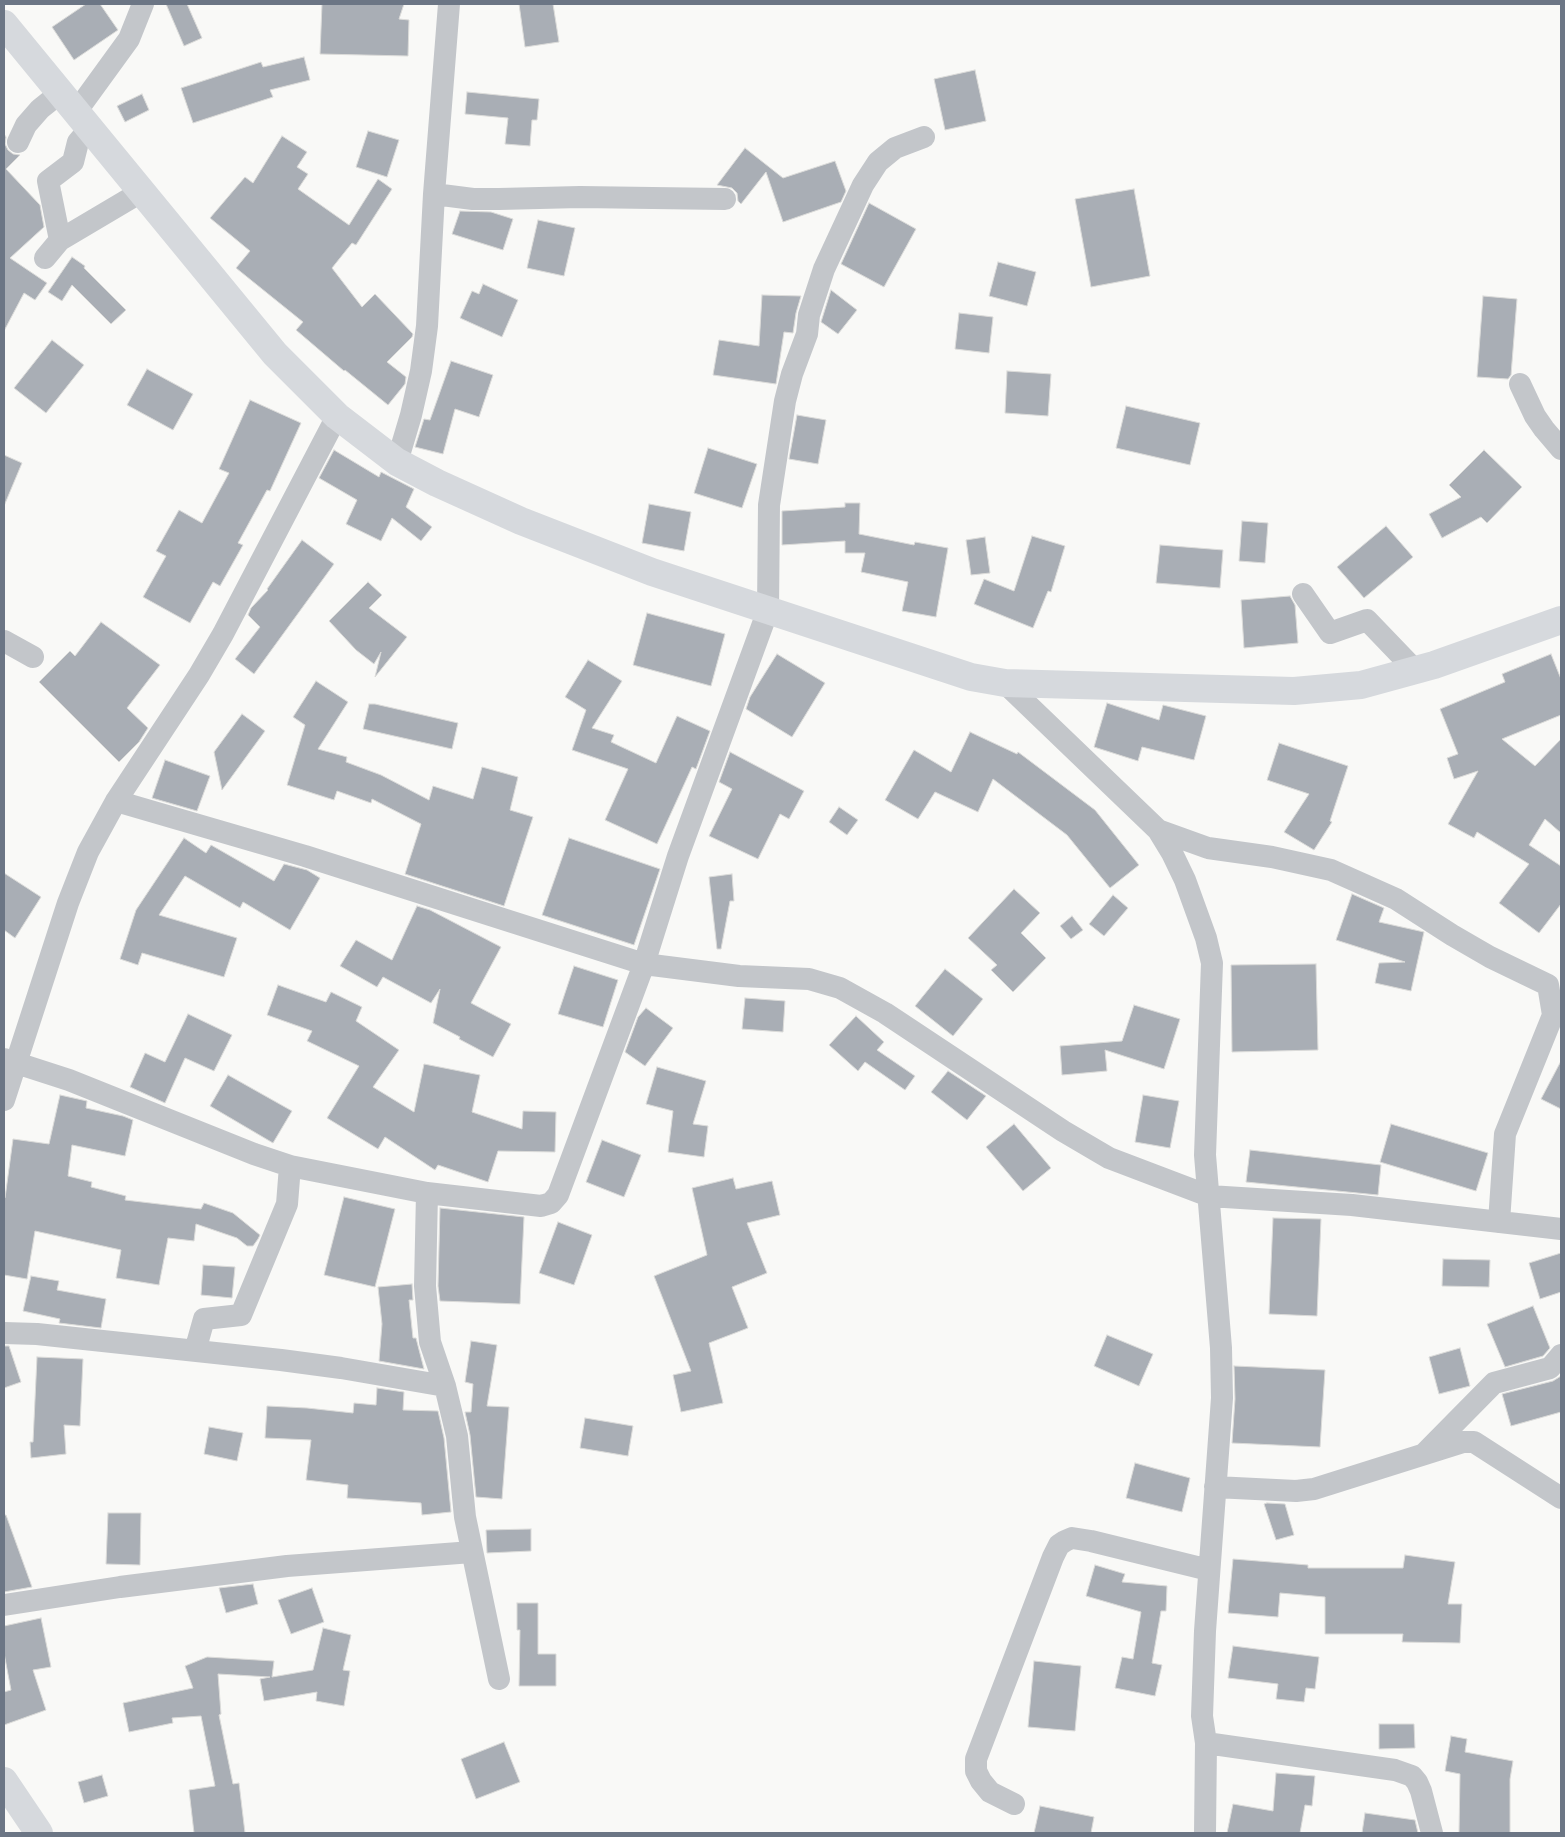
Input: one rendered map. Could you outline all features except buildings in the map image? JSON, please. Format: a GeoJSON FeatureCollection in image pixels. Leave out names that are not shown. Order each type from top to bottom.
{"type":"FeatureCollection","features":[{"type":"Feature","properties":{"kind":"main road"},"geometry":{"type":"LineString","coordinates":[[4,24],[275,354],[337,416],[398,462],[437,483],[520,521],[652,572],[971,676],[1005,683],[1294,691],[1361,685],[1434,665],[1561,620]]}},
{"type":"Feature","properties":{"kind":"main road"},"geometry":{"type":"LineString","coordinates":[[4,1781],[39,1833]]}},
{"type":"Feature","properties":{"kind":"street"},"geometry":{"type":"LineString","coordinates":[[60,240],[48,181],[73,162],[78,142],[75,112],[129,39],[143,4]]}},
{"type":"Feature","properties":{"kind":"street"},"geometry":{"type":"LineString","coordinates":[[398,462],[421,371],[427,326],[434,194],[449,4]]}},
{"type":"Feature","properties":{"kind":"street"},"geometry":{"type":"LineString","coordinates":[[18,142],[26,125],[40,109],[75,112]]}},
{"type":"Feature","properties":{"kind":"street"},"geometry":{"type":"LineString","coordinates":[[9,1061],[68,1080],[254,1154],[290,1166],[427,1193],[541,1206],[550,1203],[558,1195],[644,964],[678,856],[768,610],[770,505],[785,401],[792,374],[807,334],[809,315],[824,269],[863,185],[878,162],[895,148],[924,137]]}},
{"type":"Feature","properties":{"kind":"street"},"geometry":{"type":"LineString","coordinates":[[45,258],[60,240],[141,192]]}},
{"type":"Feature","properties":{"kind":"street"},"geometry":{"type":"LineString","coordinates":[[434,194],[473,199],[580,197],[724,199]]}},
{"type":"Feature","properties":{"kind":"street"},"geometry":{"type":"LineString","coordinates":[[1520,384],[1540,423],[1561,449]]}},
{"type":"Feature","properties":{"kind":"street"},"geometry":{"type":"LineString","coordinates":[[4,1100],[9,1061],[88,852],[116,802],[199,675],[223,634],[337,416]]}},
{"type":"Feature","properties":{"kind":"street"},"geometry":{"type":"LineString","coordinates":[[1303,594],[1330,633],[1367,620],[1415,670]]}},
{"type":"Feature","properties":{"kind":"street"},"geometry":{"type":"LineString","coordinates":[[4,641],[33,657]]}},
{"type":"Feature","properties":{"kind":"street"},"geometry":{"type":"LineString","coordinates":[[1005,683],[1158,830],[1185,880],[1206,938],[1212,963],[1205,1155],[1222,1368],[1222,1398],[1205,1631],[1202,1716],[1206,1743],[1205,1833]]}},
{"type":"Feature","properties":{"kind":"street"},"geometry":{"type":"LineString","coordinates":[[116,802],[305,856],[644,964],[739,976],[810,979],[840,988],[886,1013],[1063,1131],[1108,1158],[1209,1196],[1352,1205],[1561,1229]]}},
{"type":"Feature","properties":{"kind":"street"},"geometry":{"type":"LineString","coordinates":[[1158,830],[1208,848],[1272,857],[1330,870],[1396,899],[1490,957],[1555,981],[1553,1015],[1505,1134],[1499,1222]]}},
{"type":"Feature","properties":{"kind":"street"},"geometry":{"type":"LineString","coordinates":[[194,1351],[204,1319],[241,1315],[287,1204],[290,1166]]}},
{"type":"Feature","properties":{"kind":"street"},"geometry":{"type":"LineString","coordinates":[[427,1193],[425,1286],[430,1342],[445,1386],[457,1436],[465,1517],[499,1679]]}},
{"type":"Feature","properties":{"kind":"street"},"geometry":{"type":"LineString","coordinates":[[4,1333],[37,1334],[341,1368],[445,1386]]}},
{"type":"Feature","properties":{"kind":"street"},"geometry":{"type":"LineString","coordinates":[[1423,1454],[1494,1383],[1550,1368],[1561,1356]]}},
{"type":"Feature","properties":{"kind":"street"},"geometry":{"type":"LineString","coordinates":[[1216,1487],[1296,1492],[1314,1489],[1463,1442],[1474,1442],[1561,1498]]}},
{"type":"Feature","properties":{"kind":"street"},"geometry":{"type":"LineString","coordinates":[[1014,1804],[990,1792],[976,1771],[976,1758],[1053,1557],[1060,1545],[1072,1538],[1090,1541],[1209,1570]]}},
{"type":"Feature","properties":{"kind":"street"},"geometry":{"type":"LineString","coordinates":[[4,1605],[120,1587],[287,1566],[472,1552]]}},
{"type":"Feature","properties":{"kind":"street"},"geometry":{"type":"LineString","coordinates":[[1206,1743],[1395,1770],[1412,1776],[1421,1791],[1432,1833]]}}]}
